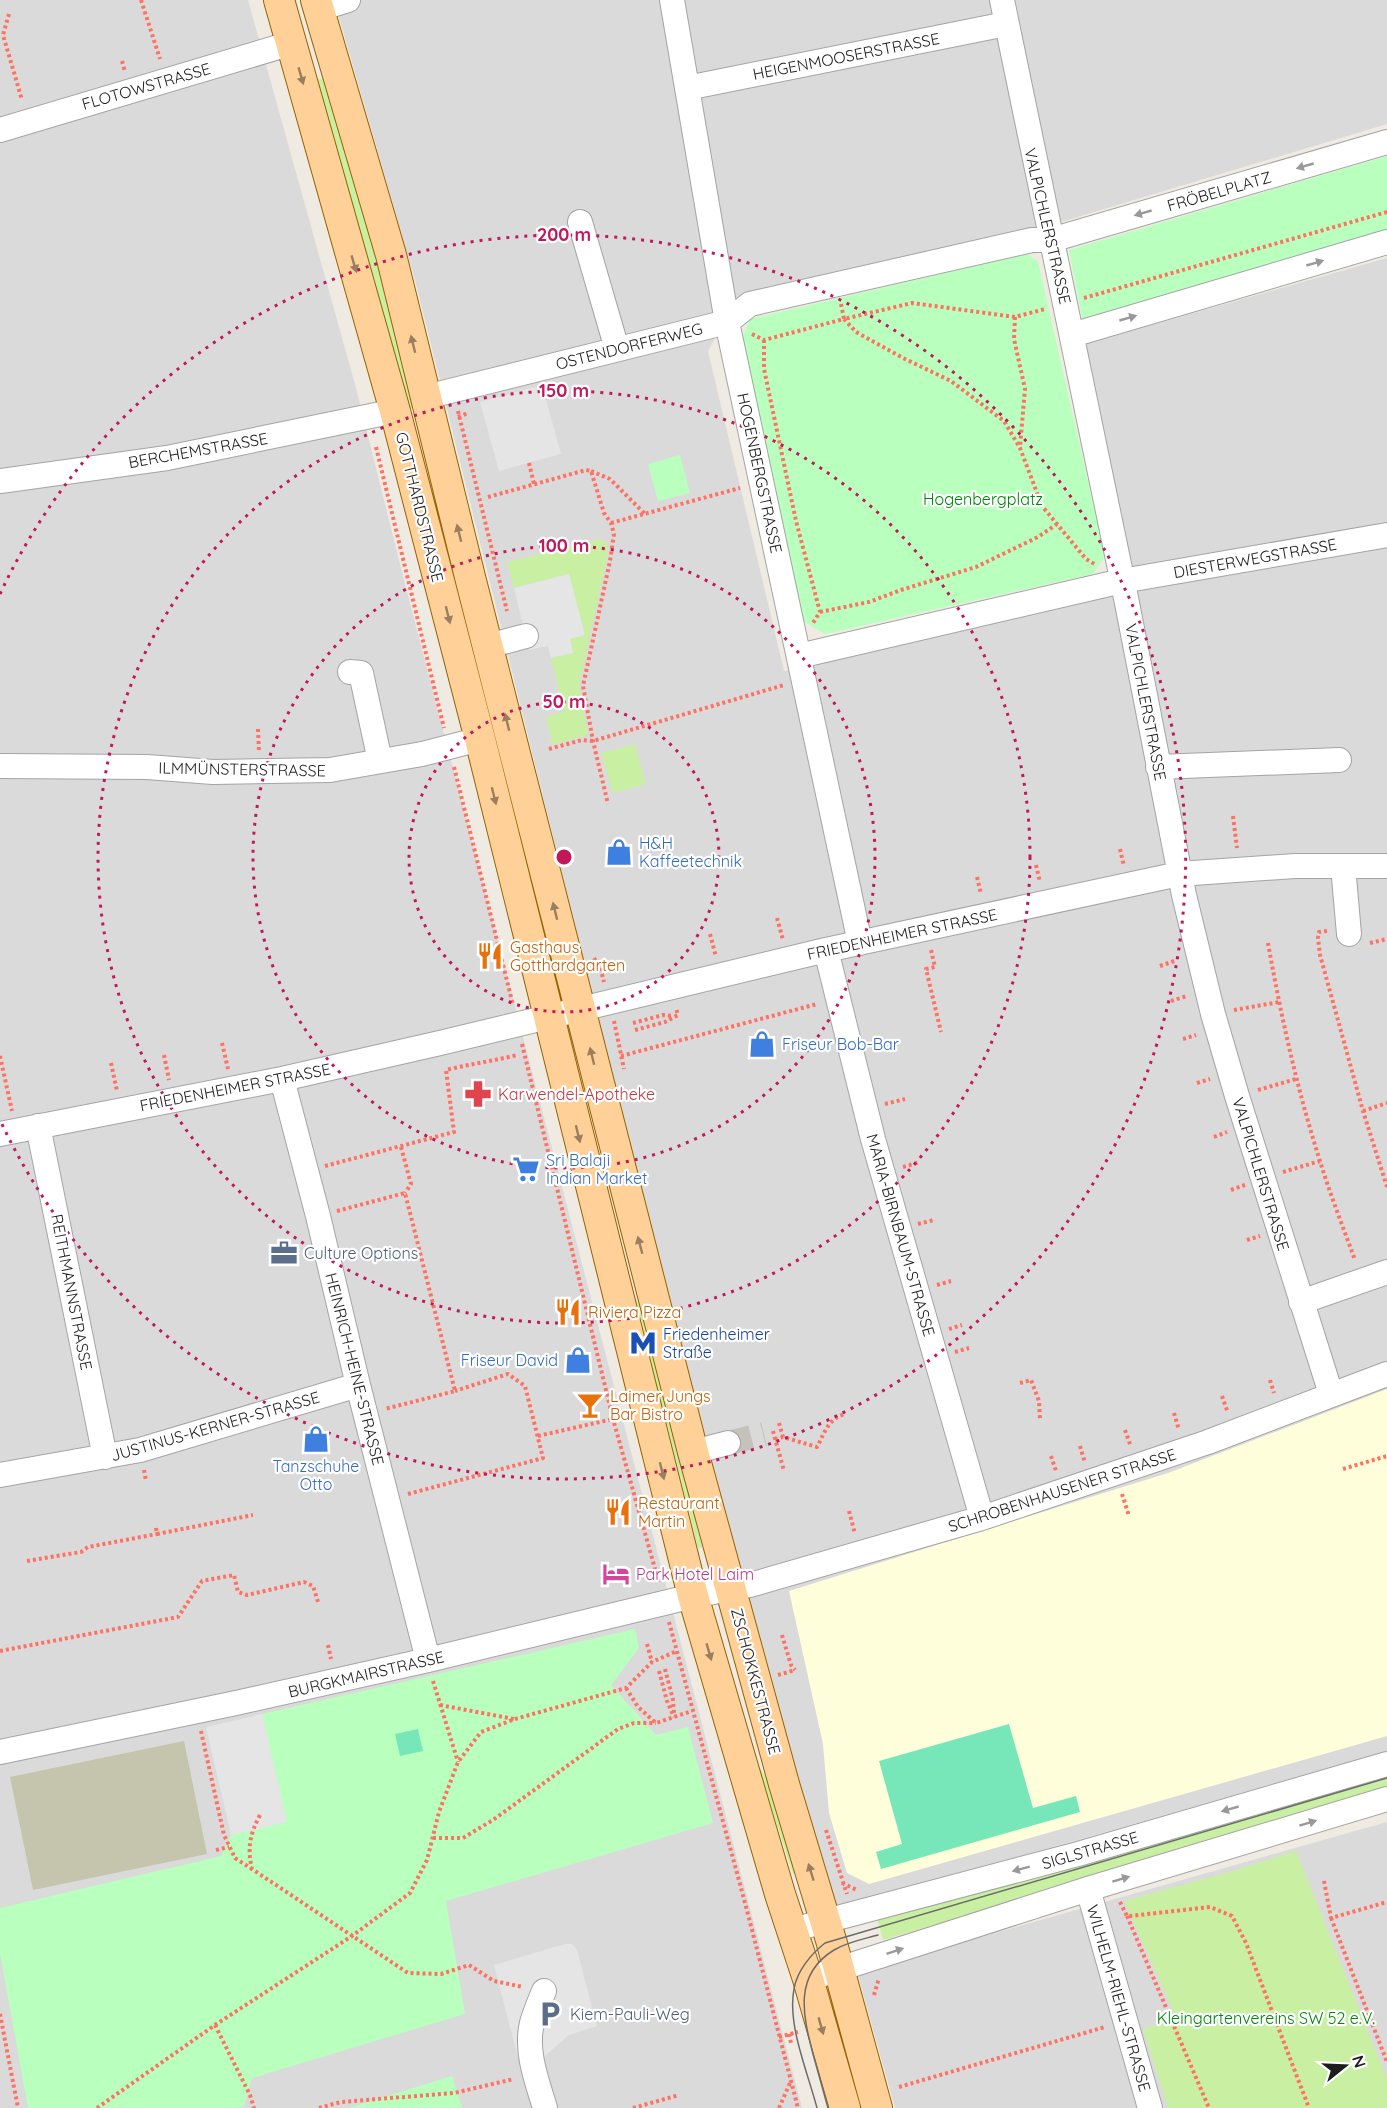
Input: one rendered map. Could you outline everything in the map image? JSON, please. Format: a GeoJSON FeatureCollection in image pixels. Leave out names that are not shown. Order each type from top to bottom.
{"type":"FeatureCollection","features":[{"type":"Feature","properties":{"kind":"main road","name":"GOTTHARDSTRASSE"},"geometry":{"type":"LineString","coordinates":[[279,0],[292,43],[382,414],[480,739],[549,1016]]}},
{"type":"Feature","properties":{"kind":"main road","name":"GOTTHARDSTRASSE"},"geometry":{"type":"LineString","coordinates":[[317,5],[391,255],[580,1009]]}},
{"type":"Feature","properties":{"kind":"main road","name":"ZSCHOKKESTRASSE"},"geometry":{"type":"LineString","coordinates":[[580,1009],[693,1452],[784,1784],[826,1920],[878,2108]]}},
{"type":"Feature","properties":{"kind":"main road"},"geometry":{"type":"LineString","coordinates":[[549,1016],[693,1596],[780,1894],[808,1979],[844,2108]]}},
{"type":"Feature","properties":{"kind":"street"},"geometry":{"type":"LineString","coordinates":[[317,5],[348,0]]}},
{"type":"Feature","properties":{"kind":"street","name":"HOGENBERGSTRASSE"},"geometry":{"type":"LineString","coordinates":[[672,0],[727,322],[860,943]]}},
{"type":"Feature","properties":{"kind":"street","name":"VALPICHLERSTRASSE"},"geometry":{"type":"LineString","coordinates":[[1002,0],[1066,303],[1179,874],[1213,1014],[1331,1395]]}},
{"type":"Feature","properties":{"kind":"street","name":"HEIGENMOOSERSTRASSE"},"geometry":{"type":"LineString","coordinates":[[687,88],[1006,24]]}},
{"type":"Feature","properties":{"kind":"street","name":"FLOTOWSTRASSE"},"geometry":{"type":"LineString","coordinates":[[0,130],[292,43]]}},
{"type":"Feature","properties":{"kind":"street","name":"FRÖBELPLATZ"},"geometry":{"type":"LineString","coordinates":[[1052,240],[1387,142]]}},
{"type":"Feature","properties":{"kind":"street"},"geometry":{"type":"LineString","coordinates":[[580,222],[617,349]]}},
{"type":"Feature","properties":{"kind":"street"},"geometry":{"type":"LineString","coordinates":[[727,322],[750,304],[1032,240],[1052,240]]}},
{"type":"Feature","properties":{"kind":"street"},"geometry":{"type":"LineString","coordinates":[[1072,335],[1387,242]]}},
{"type":"Feature","properties":{"kind":"street","name":"OSTENDORFERWEG"},"geometry":{"type":"LineString","coordinates":[[426,397],[727,322]]}},
{"type":"Feature","properties":{"kind":"street","name":"BERCHEMSTRASSE"},"geometry":{"type":"LineString","coordinates":[[0,482],[167,458],[382,414]]}},
{"type":"Feature","properties":{"kind":"street","name":"DIESTERWEGSTRASSE"},"geometry":{"type":"LineString","coordinates":[[1122,581],[1387,535]]}},
{"type":"Feature","properties":{"kind":"street"},"geometry":{"type":"LineString","coordinates":[[802,668],[1122,581]]}},
{"type":"Feature","properties":{"kind":"street"},"geometry":{"type":"LineString","coordinates":[[488,646],[526,636]]}},
{"type":"Feature","properties":{"kind":"street"},"geometry":{"type":"LineString","coordinates":[[350,672],[361,673],[380,761]]}},
{"type":"Feature","properties":{"kind":"street","name":"ILMMÜNSTERSTRASSE"},"geometry":{"type":"LineString","coordinates":[[0,766],[147,767],[213,772],[330,770],[480,739]]}},
{"type":"Feature","properties":{"kind":"street"},"geometry":{"type":"LineString","coordinates":[[1158,767],[1338,760]]}},
{"type":"Feature","properties":{"kind":"street","name":"FRIEDENHEIMER STRASSE"},"geometry":{"type":"LineString","coordinates":[[18,1130],[282,1079],[826,950],[1179,874],[1295,866],[1387,866]]}},
{"type":"Feature","properties":{"kind":"street"},"geometry":{"type":"LineString","coordinates":[[1343,866],[1355,935]]}},
{"type":"Feature","properties":{"kind":"street","name":"MARIA-BIRNBAUM-STRASSE"},"geometry":{"type":"LineString","coordinates":[[826,950],[877,1150],[982,1518]]}},
{"type":"Feature","properties":{"kind":"street","name":"HEINRICH-HEINE-STRASSE"},"geometry":{"type":"LineString","coordinates":[[282,1079],[428,1660]]}},
{"type":"Feature","properties":{"kind":"street","name":"REITHMANNSTRASSE"},"geometry":{"type":"LineString","coordinates":[[18,1130],[105,1457]]}},
{"type":"Feature","properties":{"kind":"street"},"geometry":{"type":"LineString","coordinates":[[1301,1302],[1387,1272]]}},
{"type":"Feature","properties":{"kind":"street","name":"SCHROBENHAUSENER STRASSE"},"geometry":{"type":"LineString","coordinates":[[731,1589],[982,1518],[1208,1442],[1387,1374]]}},
{"type":"Feature","properties":{"kind":"street","name":"JUSTINUS-KERNER-STRASSE"},"geometry":{"type":"LineString","coordinates":[[0,1474],[140,1450],[358,1385]]}},
{"type":"Feature","properties":{"kind":"street"},"geometry":{"type":"LineString","coordinates":[[693,1452],[728,1443]]}},
{"type":"Feature","properties":{"kind":"street","name":"BURGKMAIRSTRASSE"},"geometry":{"type":"LineString","coordinates":[[0,1752],[178,1716],[731,1589]]}},
{"type":"Feature","properties":{"kind":"street","name":"SIGLSTRASSE"},"geometry":{"type":"LineString","coordinates":[[792,1930],[1078,1854],[1387,1764]]}},
{"type":"Feature","properties":{"kind":"street"},"geometry":{"type":"LineString","coordinates":[[808,1979],[1088,1889],[1387,1799]]}},
{"type":"Feature","properties":{"kind":"street","name":"WILHELM-RIEHL-STRASSE"},"geometry":{"type":"LineString","coordinates":[[1088,1889],[1150,2108]]}},
{"type":"Feature","properties":{"kind":"street"},"geometry":{"type":"LineString","coordinates":[[544,1991],[532,2023],[530,2039],[535,2074],[545,2108]]}},
{"type":"Feature","properties":{"kind":"path"},"geometry":{"type":"LineString","coordinates":[[141,0],[167,80]]}},
{"type":"Feature","properties":{"kind":"path"},"geometry":{"type":"LineString","coordinates":[[9,14],[3,35],[28,121]]}},
{"type":"Feature","properties":{"kind":"path"},"geometry":{"type":"LineString","coordinates":[[727,322],[764,340],[912,303],[1016,317],[1387,212]]}},
{"type":"Feature","properties":{"kind":"path"},"geometry":{"type":"LineString","coordinates":[[837,286],[844,319],[856,332],[951,381],[1004,421],[1020,448],[1042,506],[1086,559]]}},
{"type":"Feature","properties":{"kind":"path"},"geometry":{"type":"LineString","coordinates":[[1016,317],[1014,339],[1024,389],[1020,448]]}},
{"type":"Feature","properties":{"kind":"path"},"geometry":{"type":"LineString","coordinates":[[764,340],[764,369],[796,521],[820,612]]}},
{"type":"Feature","properties":{"kind":"path"},"geometry":{"type":"LineString","coordinates":[[382,414],[449,747],[513,1008]]}},
{"type":"Feature","properties":{"kind":"path"},"geometry":{"type":"LineString","coordinates":[[529,463],[534,484]]}},
{"type":"Feature","properties":{"kind":"path"},"geometry":{"type":"LineString","coordinates":[[488,497],[586,470],[610,479],[645,514]]}},
{"type":"Feature","properties":{"kind":"path"},"geometry":{"type":"LineString","coordinates":[[591,471],[604,513],[611,523],[614,534],[583,686],[608,804]]}},
{"type":"Feature","properties":{"kind":"path"},"geometry":{"type":"LineString","coordinates":[[611,523],[762,482]]}},
{"type":"Feature","properties":{"kind":"path"},"geometry":{"type":"LineString","coordinates":[[549,749],[582,740],[593,741],[802,668],[805,634],[820,612],[869,602],[976,567],[1038,537],[1057,524]]}},
{"type":"Feature","properties":{"kind":"path"},"geometry":{"type":"LineString","coordinates":[[1233,816],[1238,853]]}},
{"type":"Feature","properties":{"kind":"path"},"geometry":{"type":"LineString","coordinates":[[927,929],[935,967],[926,969],[941,1032]]}},
{"type":"Feature","properties":{"kind":"path"},"geometry":{"type":"LineString","coordinates":[[1387,939],[1319,932],[1318,938],[1320,955],[1363,1111],[1387,1186]]}},
{"type":"Feature","properties":{"kind":"path"},"geometry":{"type":"LineString","coordinates":[[1268,943],[1296,1079],[1320,1161],[1362,1281]]}},
{"type":"Feature","properties":{"kind":"path"},"geometry":{"type":"LineString","coordinates":[[621,1056],[838,998]]}},
{"type":"Feature","properties":{"kind":"path"},"geometry":{"type":"LineString","coordinates":[[1213,1014],[1279,1002]]}},
{"type":"Feature","properties":{"kind":"path"},"geometry":{"type":"LineString","coordinates":[[635,1030],[665,1022],[678,1015],[676,1006]]}},
{"type":"Feature","properties":{"kind":"path"},"geometry":{"type":"LineString","coordinates":[[633,1023],[663,1015],[674,1016]]}},
{"type":"Feature","properties":{"kind":"path"},"geometry":{"type":"LineString","coordinates":[[222,1043],[228,1071]]}},
{"type":"Feature","properties":{"kind":"path"},"geometry":{"type":"LineString","coordinates":[[306,1171],[454,1132],[446,1070],[518,1055]]}},
{"type":"Feature","properties":{"kind":"path"},"geometry":{"type":"LineString","coordinates":[[0,1056],[18,1130]]}},
{"type":"Feature","properties":{"kind":"path"},"geometry":{"type":"LineString","coordinates":[[478,1062],[486,1056]]}},
{"type":"Feature","properties":{"kind":"path"},"geometry":{"type":"LineString","coordinates":[[526,1059],[613,1419],[798,2108]]}},
{"type":"Feature","properties":{"kind":"path"},"geometry":{"type":"LineString","coordinates":[[111,1063],[121,1110]]}},
{"type":"Feature","properties":{"kind":"path"},"geometry":{"type":"LineString","coordinates":[[1237,1096],[1296,1079]]}},
{"type":"Feature","properties":{"kind":"path"},"geometry":{"type":"LineString","coordinates":[[1363,1111],[1387,1104]]}},
{"type":"Feature","properties":{"kind":"path"},"geometry":{"type":"LineString","coordinates":[[318,1216],[405,1193],[411,1184],[401,1147]]}},
{"type":"Feature","properties":{"kind":"path"},"geometry":{"type":"LineString","coordinates":[[1263,1178],[1320,1161]]}},
{"type":"Feature","properties":{"kind":"path"},"geometry":{"type":"LineString","coordinates":[[405,1193],[455,1391]]}},
{"type":"Feature","properties":{"kind":"path"},"geometry":{"type":"LineString","coordinates":[[366,1413],[455,1391],[508,1374],[525,1386],[538,1436],[543,1458],[387,1500]]}},
{"type":"Feature","properties":{"kind":"path"},"geometry":{"type":"LineString","coordinates":[[1020,1383],[1031,1380],[1039,1401],[1040,1419]]}},
{"type":"Feature","properties":{"kind":"path"},"geometry":{"type":"LineString","coordinates":[[775,1440],[783,1437],[817,1447],[827,1426],[835,1417],[845,1414]]}},
{"type":"Feature","properties":{"kind":"path"},"geometry":{"type":"LineString","coordinates":[[538,1436],[613,1419]]}},
{"type":"Feature","properties":{"kind":"path"},"geometry":{"type":"LineString","coordinates":[[779,1423],[783,1437]]}},
{"type":"Feature","properties":{"kind":"path"},"geometry":{"type":"LineString","coordinates":[[773,1431],[784,1471]]}},
{"type":"Feature","properties":{"kind":"path"},"geometry":{"type":"LineString","coordinates":[[1343,1469],[1387,1456]]}},
{"type":"Feature","properties":{"kind":"path"},"geometry":{"type":"LineString","coordinates":[[27,1561],[81,1552],[88,1546],[253,1515]]}},
{"type":"Feature","properties":{"kind":"path"},"geometry":{"type":"LineString","coordinates":[[156,1528],[157,1534]]}},
{"type":"Feature","properties":{"kind":"path"},"geometry":{"type":"LineString","coordinates":[[0,1651],[178,1617],[202,1581],[234,1575],[238,1592],[247,1595],[304,1582],[313,1586],[318,1602]]}},
{"type":"Feature","properties":{"kind":"path"},"geometry":{"type":"LineString","coordinates":[[782,1635],[790,1665],[795,1670]]}},
{"type":"Feature","properties":{"kind":"path"},"geometry":{"type":"LineString","coordinates":[[647,1644],[652,1662]]}},
{"type":"Feature","properties":{"kind":"path"},"geometry":{"type":"LineString","coordinates":[[96,2108],[215,2025],[352,1936],[410,1893],[427,1860],[439,1812],[458,1762],[481,1732],[515,1719],[626,1688],[652,1662],[686,1648]]}},
{"type":"Feature","properties":{"kind":"path"},"geometry":{"type":"LineString","coordinates":[[428,1660],[458,1762]]}},
{"type":"Feature","properties":{"kind":"path"},"geometry":{"type":"LineString","coordinates":[[795,1670],[796,1664]]}},
{"type":"Feature","properties":{"kind":"path"},"geometry":{"type":"LineString","coordinates":[[665,1669],[673,1700],[674,1717]]}},
{"type":"Feature","properties":{"kind":"path"},"geometry":{"type":"LineString","coordinates":[[777,1676],[795,1670]]}},
{"type":"Feature","properties":{"kind":"path"},"geometry":{"type":"LineString","coordinates":[[659,1671],[674,1717]]}},
{"type":"Feature","properties":{"kind":"path"},"geometry":{"type":"LineString","coordinates":[[626,1688],[638,1707],[656,1723]]}},
{"type":"Feature","properties":{"kind":"path"},"geometry":{"type":"LineString","coordinates":[[440,1705],[515,1719]]}},
{"type":"Feature","properties":{"kind":"path"},"geometry":{"type":"LineString","coordinates":[[433,1838],[463,1838],[493,1821],[618,1729],[634,1723],[656,1723],[692,1711]]}},
{"type":"Feature","properties":{"kind":"path"},"geometry":{"type":"LineString","coordinates":[[199,1725],[224,1835],[235,1858],[408,1973],[441,1974],[469,1965],[494,1981],[544,1991]]}},
{"type":"Feature","properties":{"kind":"path"},"geometry":{"type":"LineString","coordinates":[[252,1869],[249,1854],[251,1832],[260,1815]]}},
{"type":"Feature","properties":{"kind":"path"},"geometry":{"type":"LineString","coordinates":[[216,1850],[229,1846]]}},
{"type":"Feature","properties":{"kind":"path"},"geometry":{"type":"LineString","coordinates":[[815,1884],[830,1880],[843,1883],[865,1895]]}},
{"type":"Feature","properties":{"kind":"path"},"geometry":{"type":"LineString","coordinates":[[1324,1881],[1331,1918],[1387,2062]]}},
{"type":"Feature","properties":{"kind":"path"},"geometry":{"type":"LineString","coordinates":[[745,1904],[780,1894]]}},
{"type":"Feature","properties":{"kind":"path"},"geometry":{"type":"LineString","coordinates":[[1118,1895],[1209,2108]]}},
{"type":"Feature","properties":{"kind":"path"},"geometry":{"type":"LineString","coordinates":[[1331,1918],[1387,1902]]}},
{"type":"Feature","properties":{"kind":"path"},"geometry":{"type":"LineString","coordinates":[[1127,1916],[1210,1907],[1232,1916],[1246,1943],[1309,2108]]}},
{"type":"Feature","properties":{"kind":"path"},"geometry":{"type":"LineString","coordinates":[[0,2014],[18,2108]]}},
{"type":"Feature","properties":{"kind":"path"},"geometry":{"type":"LineString","coordinates":[[899,2088],[1126,2021]]}},
{"type":"Feature","properties":{"kind":"path"},"geometry":{"type":"LineString","coordinates":[[215,2025],[255,2108]]}},
{"type":"Feature","properties":{"kind":"path"},"geometry":{"type":"LineString","coordinates":[[789,2034],[791,2043]]}},
{"type":"Feature","properties":{"kind":"path"},"geometry":{"type":"LineString","coordinates":[[319,2108],[341,2102],[454,2093],[535,2074]]}},
{"type":"Feature","properties":{"kind":"path"},"geometry":{"type":"LineString","coordinates":[[779,2108],[790,2083]]}},
{"type":"Feature","properties":{"kind":"path"},"geometry":{"type":"LineString","coordinates":[[633,2108],[679,2095]]}},
{"type":"Feature","properties":{"kind":"shaded area"},"geometry":{"type":"Polygon","coordinates":[[[0,0],[248,0],[356,388],[802,2108],[0,2108],[0,0]]]}},
{"type":"Feature","properties":{"kind":"shaded area"},"geometry":{"type":"Polygon","coordinates":[[[334,0],[1387,0],[1387,124],[1061,222],[738,297],[708,351],[784,671],[1130,589],[1078,346],[1387,258],[1387,1751],[835,1910],[735,1571],[416,284],[334,0]]]}},
{"type":"Feature","properties":{"kind":"shaded area"},"geometry":{"type":"Polygon","coordinates":[[[542,385],[561,454],[499,471],[480,402],[542,385]]]}},
{"type":"Feature","properties":{"kind":"shaded area"},"geometry":{"type":"Polygon","coordinates":[[[569,574],[585,635],[570,639],[573,653],[551,658],[548,646],[529,650],[514,588],[569,574]]]}},
{"type":"Feature","properties":{"kind":"shaded area"},"geometry":{"type":"Polygon","coordinates":[[[1387,1389],[1387,1736],[869,1884],[847,1873],[829,1813],[823,1744],[789,1591],[1168,1473],[1387,1389]]]}},
{"type":"Feature","properties":{"kind":"shaded area"},"geometry":{"type":"Polygon","coordinates":[[[262,1714],[287,1822],[231,1835],[206,1727],[262,1714]]]}},
{"type":"Feature","properties":{"kind":"shaded area"},"geometry":{"type":"Polygon","coordinates":[[[184,1741],[207,1854],[33,1890],[10,1777],[184,1741]]]}},
{"type":"Feature","properties":{"kind":"shaded area"},"geometry":{"type":"Polygon","coordinates":[[[1387,1822],[1387,2108],[895,2108],[857,1972],[1387,1822]]]}},
{"type":"Feature","properties":{"kind":"shaded area","name":"Kiem-Pauli-Weg"},"geometry":{"type":"Polygon","coordinates":[[[565,1944],[572,1944],[577,1950],[597,2026],[569,2035],[547,2054],[541,2063],[521,2069],[494,1965],[565,1944]]]}},
{"type":"Feature","properties":{"kind":"green space"},"geometry":{"type":"Polygon","coordinates":[[[323,78],[329,80],[384,275],[416,409],[405,407],[372,277],[316,80],[323,78]]]}},
{"type":"Feature","properties":{"kind":"green space"},"geometry":{"type":"Polygon","coordinates":[[[1387,156],[1387,231],[1083,321],[1069,250],[1387,156]]]}},
{"type":"Feature","properties":{"kind":"green space","name":"Hogenbergplatz"},"geometry":{"type":"Polygon","coordinates":[[[1027,254],[1038,262],[1105,556],[1093,574],[825,634],[803,621],[741,341],[750,319],[1027,254]]]}},
{"type":"Feature","properties":{"kind":"green space"},"geometry":{"type":"Polygon","coordinates":[[[680,455],[690,493],[658,501],[648,464],[680,455]]]}},
{"type":"Feature","properties":{"kind":"green space"},"geometry":{"type":"Polygon","coordinates":[[[600,539],[607,543],[608,554],[579,685],[588,735],[552,745],[546,717],[564,712],[551,658],[573,653],[570,639],[569,574],[514,588],[507,562],[600,539]]]}},
{"type":"Feature","properties":{"kind":"green space"},"geometry":{"type":"Polygon","coordinates":[[[635,744],[646,784],[613,793],[601,753],[635,744]]]}},
{"type":"Feature","properties":{"kind":"green space"},"geometry":{"type":"Polygon","coordinates":[[[630,1289],[644,1312],[702,1547],[698,1548],[667,1424],[652,1399],[630,1289]]]}},
{"type":"Feature","properties":{"kind":"green space"},"geometry":{"type":"Polygon","coordinates":[[[635,1629],[639,1648],[611,1685],[656,1735],[688,1727],[713,1823],[446,1901],[465,2014],[252,2078],[244,2106],[238,2108],[28,2108],[0,1953],[0,1908],[221,1856],[231,1835],[286,1822],[262,1714],[635,1629]]]}},
{"type":"Feature","properties":{"kind":"green space"},"geometry":{"type":"Polygon","coordinates":[[[725,1648],[757,1763],[773,1789],[798,1872],[793,1874],[768,1798],[749,1768],[717,1650],[725,1648]]]}},
{"type":"Feature","properties":{"kind":"green space"},"geometry":{"type":"Polygon","coordinates":[[[1009,1724],[1033,1808],[1076,1796],[1080,1812],[881,1869],[876,1852],[902,1844],[879,1761],[1009,1724]]]}},
{"type":"Feature","properties":{"kind":"green space"},"geometry":{"type":"Polygon","coordinates":[[[418,1729],[423,1751],[400,1756],[395,1734],[418,1729]]]}},
{"type":"Feature","properties":{"kind":"green space"},"geometry":{"type":"Polygon","coordinates":[[[1387,1774],[1387,1790],[883,1940],[877,1918],[1387,1774]]]}},
{"type":"Feature","properties":{"kind":"green space","name":"Kleingartenvereins SW 52 e.V."},"geometry":{"type":"Polygon","coordinates":[[[1296,1851],[1387,2079],[1387,2108],[1168,2108],[1143,2029],[1177,2019],[1124,1901],[1296,1851]]]}},
{"type":"Feature","properties":{"kind":"green space"},"geometry":{"type":"Polygon","coordinates":[[[452,2076],[462,2108],[349,2108],[452,2076]]]}},
{"type":"Feature","properties":{"kind":"tunnel"},"geometry":{"type":"LineString","coordinates":[[728,1443],[764,1434]]}},
{"type":"Feature","properties":{"kind":"tram line"},"geometry":{"type":"LineString","coordinates":[[817,2108],[796,2033],[793,2003],[794,1989],[801,1969],[825,1943],[1387,1778]]}},
{"type":"Feature","properties":{"kind":"tram line"},"geometry":{"type":"LineString","coordinates":[[828,2108],[806,2025],[804,1997],[807,1984],[812,1971],[834,1950],[878,1935]]}},
{"type":"Feature","properties":{"kind":"place","name":"H&H Kaffeetechnik"},"geometry":{"type":"Point","coordinates":[619,852]}},
{"type":"Feature","properties":{"kind":"place","name":"Gasthaus Gotthardgarten"},"geometry":{"type":"Point","coordinates":[490,956]}},
{"type":"Feature","properties":{"kind":"place","name":"Friseur Bob-Bar"},"geometry":{"type":"Point","coordinates":[762,1044]}},
{"type":"Feature","properties":{"kind":"place","name":"Karwendel-Apotheke"},"geometry":{"type":"Point","coordinates":[478,1094]}},
{"type":"Feature","properties":{"kind":"place","name":"Sri Balaji Indian Market"},"geometry":{"type":"Point","coordinates":[526,1169]}},
{"type":"Feature","properties":{"kind":"place","name":"Culture Options"},"geometry":{"type":"Point","coordinates":[284,1253]}},
{"type":"Feature","properties":{"kind":"place","name":"Riviera Pizza"},"geometry":{"type":"Point","coordinates":[568,1312]}},
{"type":"Feature","properties":{"kind":"place","name":"Friedenheimer Straße"},"geometry":{"type":"Point","coordinates":[643,1343]}},
{"type":"Feature","properties":{"kind":"place","name":"Friseur David"},"geometry":{"type":"Point","coordinates":[578,1360]}},
{"type":"Feature","properties":{"kind":"place","name":"Laimer Jungs Bar Bistro"},"geometry":{"type":"Point","coordinates":[590,1405]}},
{"type":"Feature","properties":{"kind":"place","name":"Tanzschuhe Otto"},"geometry":{"type":"Point","coordinates":[316,1439]}},
{"type":"Feature","properties":{"kind":"place","name":"Restaurant Martin"},"geometry":{"type":"Point","coordinates":[618,1512]}},
{"type":"Feature","properties":{"kind":"place","name":"Park Hotel Laim"},"geometry":{"type":"Point","coordinates":[616,1574]}},
{"type":"Feature","properties":{"kind":"place","name":"Kiem-Pauli-Weg"},"geometry":{"type":"Point","coordinates":[550,2014]}}]}
